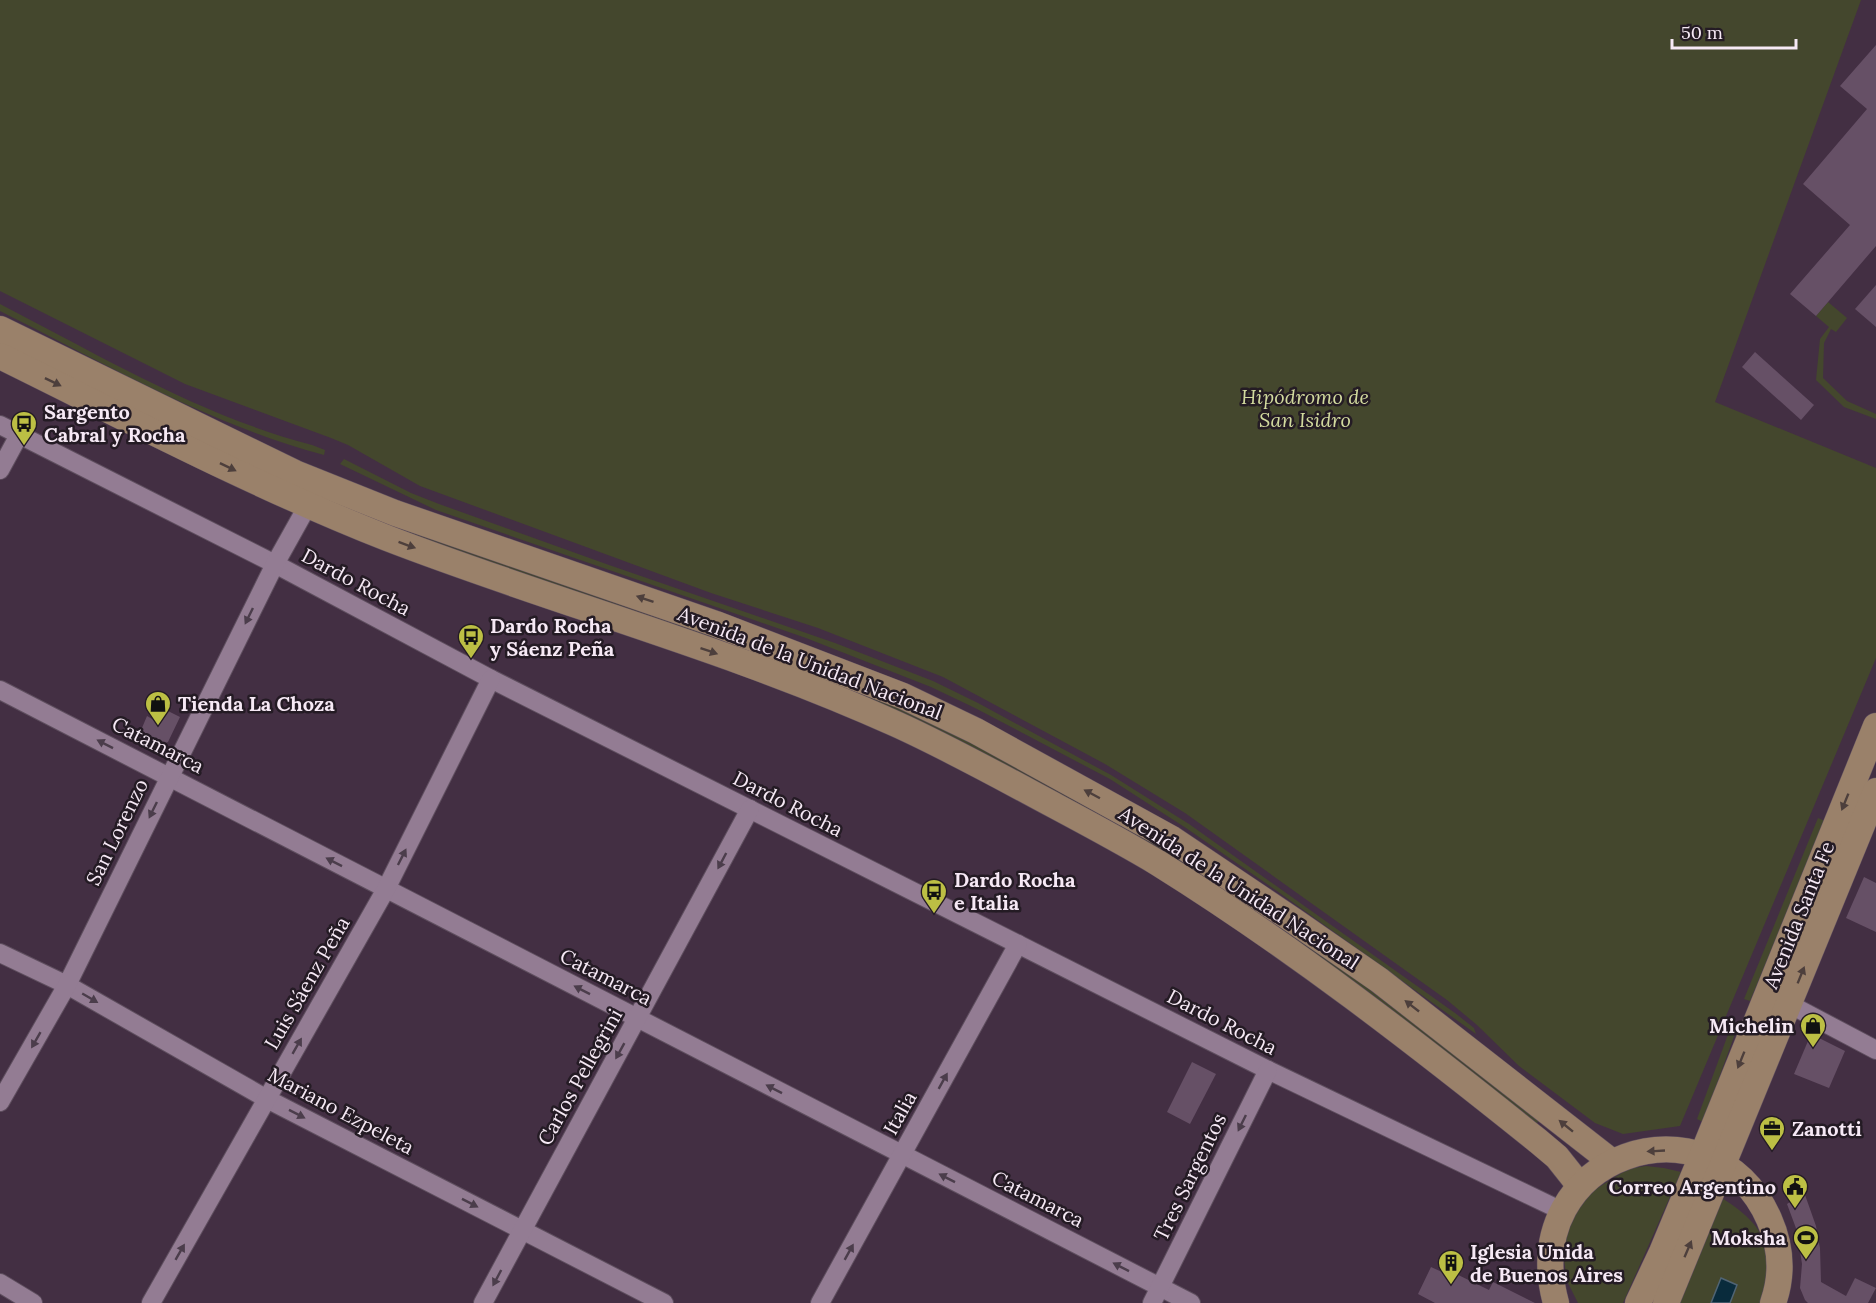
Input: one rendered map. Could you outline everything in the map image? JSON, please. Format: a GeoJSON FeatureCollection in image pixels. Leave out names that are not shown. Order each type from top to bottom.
{"type":"FeatureCollection","features":[{"type":"Feature","properties":{"kind":"main road","name":"Avenida de la Unidad Nacional"},"geometry":{"type":"LineString","coordinates":[[0,329],[240,448],[388,538],[715,653],[895,723],[957,753],[1112,837],[1215,900],[1362,1005],[1538,1141],[1557,1157],[1580,1186]]}},
{"type":"Feature","properties":{"kind":"main road","name":"Avenida de la Unidad Nacional"},"geometry":{"type":"LineString","coordinates":[[0,356],[314,494],[395,513],[716,624],[903,696],[976,731],[1163,834],[1294,921],[1379,980],[1612,1162]]}},
{"type":"Feature","properties":{"kind":"main road","name":"Avenida Santa Fe"},"geometry":{"type":"LineString","coordinates":[[1638,1303],[1662,1252],[1712,1161],[1789,1004],[1826,882],[1873,742]]}},
{"type":"Feature","properties":{"kind":"main road","name":"Avenida Santa Fe"},"geometry":{"type":"LineString","coordinates":[[1666,1303],[1712,1161],[1826,882],[1876,791]]}},
{"type":"Feature","properties":{"kind":"main road"},"geometry":{"type":"LineString","coordinates":[[1556,1303],[1551,1284],[1549,1259],[1553,1234],[1562,1211],[1580,1186],[1612,1162],[1628,1155],[1646,1151],[1673,1150],[1712,1161],[1746,1183],[1764,1206],[1776,1233],[1780,1261],[1778,1290],[1773,1303]]}},
{"type":"Feature","properties":{"kind":"street","name":"Dardo Rocha"},"geometry":{"type":"LineString","coordinates":[[0,425],[275,564],[491,679],[1268,1070],[1562,1211]]}},
{"type":"Feature","properties":{"kind":"street"},"geometry":{"type":"LineString","coordinates":[[0,470],[18,435]]}},
{"type":"Feature","properties":{"kind":"street","name":"San Lorenzo"},"geometry":{"type":"LineString","coordinates":[[0,1102],[67,985],[275,564],[314,494]]}},
{"type":"Feature","properties":{"kind":"street","name":"Luis Sáenz Peña"},"geometry":{"type":"LineString","coordinates":[[151,1303],[386,889],[491,679]]}},
{"type":"Feature","properties":{"kind":"street","name":"Catamarca"},"geometry":{"type":"LineString","coordinates":[[0,690],[903,1155],[1156,1295],[1191,1303]]}},
{"type":"Feature","properties":{"kind":"street","name":"Carlos Pellegrini"},"geometry":{"type":"LineString","coordinates":[[483,1303],[750,809]]}},
{"type":"Feature","properties":{"kind":"street","name":"Italia"},"geometry":{"type":"LineString","coordinates":[[820,1303],[1018,944]]}},
{"type":"Feature","properties":{"kind":"street","name":"Mariano Ezpeleta"},"geometry":{"type":"LineString","coordinates":[[0,953],[67,985],[267,1099],[664,1303]]}},
{"type":"Feature","properties":{"kind":"street"},"geometry":{"type":"LineString","coordinates":[[1789,1004],[1876,1050]]}},
{"type":"Feature","properties":{"kind":"street","name":"Tres Sargentos"},"geometry":{"type":"LineString","coordinates":[[1156,1295],[1268,1070]]}},
{"type":"Feature","properties":{"kind":"street"},"geometry":{"type":"LineString","coordinates":[[0,1283],[33,1303]]}},
{"type":"Feature","properties":{"kind":"green space","name":"Hipódromo de San Isidro"},"geometry":{"type":"Polygon","coordinates":[[[0,0],[1861,0],[1715,402],[1876,468],[1876,658],[1680,1126],[1623,1134],[1595,1123],[1519,1066],[1477,1025],[1447,1000],[1185,813],[1105,764],[943,677],[818,628],[711,593],[420,486],[348,445],[185,384],[0,291],[0,0]]]}},
{"type":"Feature","properties":{"kind":"green space"},"geometry":{"type":"Polygon","coordinates":[[[1828,302],[1847,318],[1836,332],[1831,329],[1824,343],[1823,378],[1847,401],[1876,414],[1876,419],[1844,407],[1816,380],[1820,339],[1829,327],[1816,316],[1828,302]]]}},
{"type":"Feature","properties":{"kind":"green space"},"geometry":{"type":"Polygon","coordinates":[[[0,304],[152,383],[231,418],[325,450],[324,455],[239,427],[198,410],[0,311],[0,304]]]}},
{"type":"Feature","properties":{"kind":"green space"},"geometry":{"type":"Polygon","coordinates":[[[344,459],[411,493],[439,504],[835,643],[933,681],[978,703],[1111,775],[1189,824],[1455,1013],[1474,1028],[1476,1034],[1186,828],[1110,779],[975,708],[931,687],[806,638],[436,510],[340,464],[344,459]]]}},
{"type":"Feature","properties":{"kind":"green space"},"geometry":{"type":"Polygon","coordinates":[[[350,508],[900,703],[1127,822],[1377,993],[1540,1119],[1535,1126],[1081,810],[469,562],[349,511],[350,508]]]}},
{"type":"Feature","properties":{"kind":"green space"},"geometry":{"type":"Polygon","coordinates":[[[1818,818],[1825,821],[1750,1001],[1744,999],[1818,818]]]}},
{"type":"Feature","properties":{"kind":"green space"},"geometry":{"type":"Polygon","coordinates":[[[1730,1029],[1736,1031],[1703,1122],[1697,1119],[1730,1029]]]}},
{"type":"Feature","properties":{"kind":"green space"},"geometry":{"type":"Polygon","coordinates":[[[1646,1166],[1681,1172],[1623,1303],[1578,1303],[1567,1281],[1562,1245],[1583,1197],[1628,1169],[1646,1166]]]}},
{"type":"Feature","properties":{"kind":"green space"},"geometry":{"type":"Polygon","coordinates":[[[1720,1197],[1749,1219],[1764,1241],[1768,1263],[1768,1303],[1676,1303],[1720,1197]]]}},
{"type":"Feature","properties":{"kind":"water"},"geometry":{"type":"Polygon","coordinates":[[[1721,1278],[1737,1285],[1730,1303],[1711,1303],[1721,1278]]]}},
{"type":"Feature","properties":{"kind":"building"},"geometry":{"type":"Polygon","coordinates":[[[1876,45],[1876,246],[1816,316],[1790,294],[1850,225],[1803,184],[1867,109],[1840,86],[1876,45]]]}},
{"type":"Feature","properties":{"kind":"building"},"geometry":{"type":"Polygon","coordinates":[[[1876,285],[1876,327],[1855,309],[1876,285]]]}},
{"type":"Feature","properties":{"kind":"building"},"geometry":{"type":"Polygon","coordinates":[[[1755,352],[1814,405],[1801,420],[1742,367],[1755,352]]]}},
{"type":"Feature","properties":{"kind":"building","name":"Tienda La Choza"},"geometry":{"type":"Polygon","coordinates":[[[160,707],[180,717],[168,742],[160,745],[139,735],[147,716],[154,720],[160,707]]]}},
{"type":"Feature","properties":{"kind":"building"},"geometry":{"type":"Polygon","coordinates":[[[1864,877],[1876,883],[1876,932],[1846,918],[1864,877]]]}},
{"type":"Feature","properties":{"kind":"building"},"geometry":{"type":"Polygon","coordinates":[[[1811,1034],[1845,1051],[1829,1088],[1794,1074],[1811,1034]]]}},
{"type":"Feature","properties":{"kind":"building"},"geometry":{"type":"Polygon","coordinates":[[[1192,1062],[1216,1074],[1190,1124],[1167,1112],[1192,1062]]]}},
{"type":"Feature","properties":{"kind":"building"},"geometry":{"type":"Polygon","coordinates":[[[1804,1192],[1816,1226],[1820,1248],[1821,1282],[1846,1296],[1855,1278],[1876,1288],[1868,1303],[1808,1303],[1805,1300],[1800,1288],[1802,1264],[1797,1231],[1787,1204],[1804,1192]]]}},
{"type":"Feature","properties":{"kind":"building","name":"Iglesia Unida de Buenos Aires"},"geometry":{"type":"Polygon","coordinates":[[[1431,1267],[1442,1272],[1444,1268],[1489,1290],[1493,1282],[1535,1303],[1435,1303],[1418,1294],[1431,1267]]]}},
{"type":"Feature","properties":{"kind":"place","name":"Sargento Cabral y Rocha"},"geometry":{"type":"Point","coordinates":[24,447]}},
{"type":"Feature","properties":{"kind":"place","name":"Dardo Rocha y Sáenz Peña"},"geometry":{"type":"Point","coordinates":[471,660]}},
{"type":"Feature","properties":{"kind":"place","name":"Tienda La Choza"},"geometry":{"type":"Point","coordinates":[158,727]}},
{"type":"Feature","properties":{"kind":"place","name":"Dardo Rocha e Italia"},"geometry":{"type":"Point","coordinates":[934,915]}},
{"type":"Feature","properties":{"kind":"place","name":"Michelin"},"geometry":{"type":"Point","coordinates":[1813,1049]}},
{"type":"Feature","properties":{"kind":"place","name":"Zanotti"},"geometry":{"type":"Point","coordinates":[1772,1152]}},
{"type":"Feature","properties":{"kind":"place","name":"Correo Argentino"},"geometry":{"type":"Point","coordinates":[1795,1210]}},
{"type":"Feature","properties":{"kind":"place","name":"Moksha"},"geometry":{"type":"Point","coordinates":[1806,1261]}},
{"type":"Feature","properties":{"kind":"place","name":"Iglesia Unida de Buenos Aires"},"geometry":{"type":"Point","coordinates":[1451,1286]}}]}
